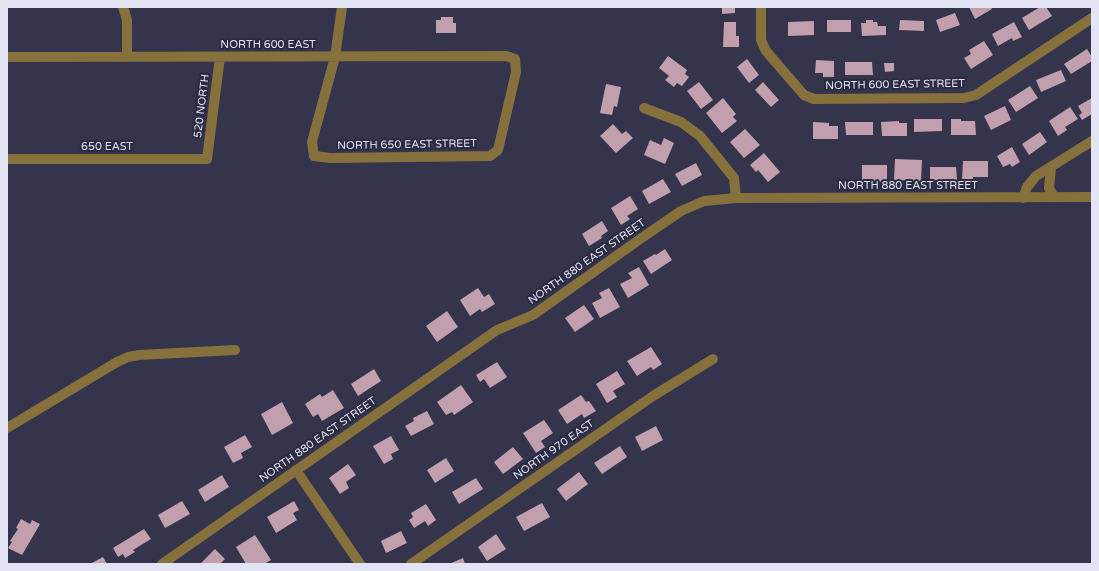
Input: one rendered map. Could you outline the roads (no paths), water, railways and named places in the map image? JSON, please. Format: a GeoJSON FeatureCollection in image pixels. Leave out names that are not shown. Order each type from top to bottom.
{"type":"FeatureCollection","features":[{"type":"Feature","properties":{"kind":"street"},"geometry":{"type":"LineString","coordinates":[[123,7],[127,20],[126,57]]}},
{"type":"Feature","properties":{"kind":"street"},"geometry":{"type":"LineString","coordinates":[[335,57],[342,7]]}},
{"type":"Feature","properties":{"kind":"street","name":"NORTH 600 EAST STREET"},"geometry":{"type":"LineString","coordinates":[[761,7],[761,40],[766,51],[804,95],[814,99],[964,98],[976,94],[1092,18]]}},
{"type":"Feature","properties":{"kind":"street","name":"NORTH 600 EAST"},"geometry":{"type":"LineString","coordinates":[[7,57],[506,56],[515,59],[516,72],[498,150]]}},
{"type":"Feature","properties":{"kind":"street","name":"520 NORTH"},"geometry":{"type":"LineString","coordinates":[[207,158],[220,57]]}},
{"type":"Feature","properties":{"kind":"street","name":"NORTH 650 EAST STREET"},"geometry":{"type":"LineString","coordinates":[[335,57],[312,142],[314,156],[330,158],[490,156],[498,150]]}},
{"type":"Feature","properties":{"kind":"street"},"geometry":{"type":"LineString","coordinates":[[644,108],[681,122],[700,136],[734,178],[736,198]]}},
{"type":"Feature","properties":{"kind":"street"},"geometry":{"type":"LineString","coordinates":[[1023,198],[1027,187],[1036,176],[1092,141]]}},
{"type":"Feature","properties":{"kind":"street","name":"650 EAST"},"geometry":{"type":"LineString","coordinates":[[7,160],[207,158]]}},
{"type":"Feature","properties":{"kind":"street"},"geometry":{"type":"LineString","coordinates":[[1051,168],[1049,188],[1054,197]]}},
{"type":"Feature","properties":{"kind":"street","name":"NORTH 880 EAST STREET"},"geometry":{"type":"LineString","coordinates":[[162,564],[496,330],[533,315],[681,211],[704,200],[736,198],[1092,197]]}},
{"type":"Feature","properties":{"kind":"street"},"geometry":{"type":"LineString","coordinates":[[7,428],[117,362],[128,357],[139,355],[235,350]]}},
{"type":"Feature","properties":{"kind":"street","name":"NORTH 970 EAST"},"geometry":{"type":"LineString","coordinates":[[411,564],[653,396],[713,358]]}},
{"type":"Feature","properties":{"kind":"street"},"geometry":{"type":"LineString","coordinates":[[296,470],[360,564]]}}]}
